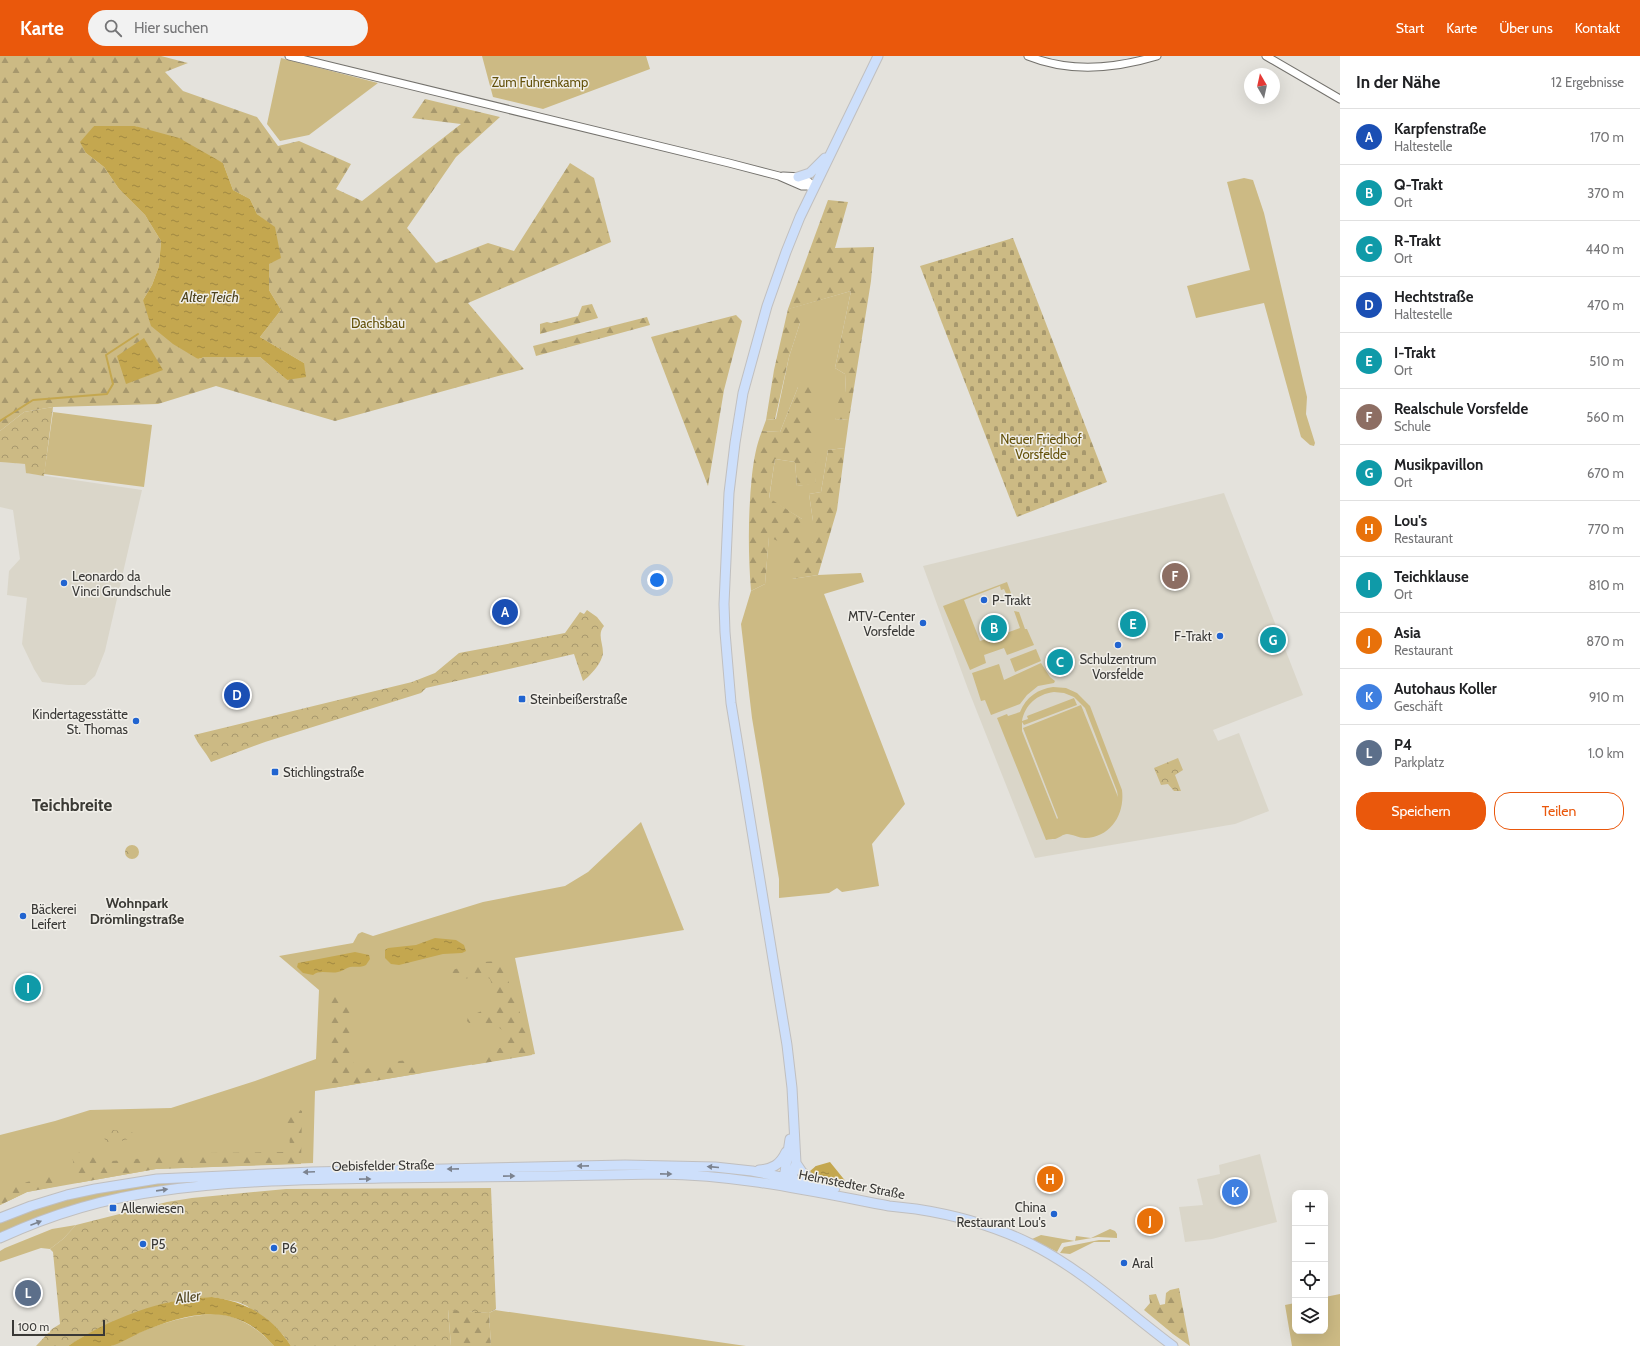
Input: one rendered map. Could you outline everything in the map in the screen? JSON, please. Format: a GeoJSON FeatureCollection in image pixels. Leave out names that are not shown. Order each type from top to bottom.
{"type":"FeatureCollection","features":[{"type":"Feature","properties":{"kind":"main road"},"geometry":{"type":"LineString","coordinates":[[787,1181],[796,1163],[792,1088],[786,1038],[732,703],[725,632],[724,593],[729,493],[735,443],[744,393],[772,292],[786,252],[814,186],[878,56]]}},
{"type":"Feature","properties":{"kind":"main road"},"geometry":{"type":"LineString","coordinates":[[798,177],[812,171],[831,151]]}},
{"type":"Feature","properties":{"kind":"main road"},"geometry":{"type":"LineString","coordinates":[[787,1181],[789,1144],[793,1124]]}},
{"type":"Feature","properties":{"kind":"main road"},"geometry":{"type":"LineString","coordinates":[[752,1171],[769,1169],[777,1165],[782,1160],[789,1144]]}},
{"type":"Feature","properties":{"kind":"main road"},"geometry":{"type":"LineString","coordinates":[[796,1163],[807,1177],[817,1184]]}},
{"type":"Feature","properties":{"kind":"main road","name":"Oebisfelder Straße"},"geometry":{"type":"LineString","coordinates":[[0,1218],[31,1206],[67,1195],[120,1184],[164,1178],[308,1172],[625,1165],[686,1165],[752,1171]]}},
{"type":"Feature","properties":{"kind":"main road","name":"Helmstedter Straße"},"geometry":{"type":"LineString","coordinates":[[752,1171],[890,1206],[916,1209]]}},
{"type":"Feature","properties":{"kind":"main road","name":"Oebisfelder Straße"},"geometry":{"type":"LineString","coordinates":[[0,1238],[70,1212],[132,1196],[187,1187],[320,1179],[659,1174],[715,1176],[773,1183]]}},
{"type":"Feature","properties":{"kind":"main road","name":"Helmstedter Straße"},"geometry":{"type":"LineString","coordinates":[[773,1183],[787,1181],[817,1184],[890,1200],[916,1209]]}},
{"type":"Feature","properties":{"kind":"main road"},"geometry":{"type":"LineString","coordinates":[[916,1209],[972,1221],[1011,1235],[1055,1257],[1083,1276],[1172,1346]]}},
{"type":"Feature","properties":{"kind":"street"},"geometry":{"type":"LineString","coordinates":[[289,56],[779,176],[802,186],[814,186]]}},
{"type":"Feature","properties":{"kind":"street"},"geometry":{"type":"LineString","coordinates":[[1028,56],[1055,65],[1089,68],[1117,65],[1157,56]]}},
{"type":"Feature","properties":{"kind":"street"},"geometry":{"type":"LineString","coordinates":[[1266,56],[1340,99]]}},
{"type":"Feature","properties":{"kind":"street"},"geometry":{"type":"LineString","coordinates":[[779,176],[798,177],[807,180],[814,186]]}},
{"type":"Feature","properties":{"kind":"shaded area","name":"Leonardo da Vinci Grundschule"},"geometry":{"type":"Polygon","coordinates":[[[0,462],[25,464],[27,473],[142,490],[105,651],[95,676],[85,685],[42,682],[22,644],[27,598],[7,595],[9,571],[20,559],[13,510],[0,507],[0,462]]]}},
{"type":"Feature","properties":{"kind":"shaded area","name":"Schulzentrum Vorsfelde"},"geometry":{"type":"Polygon","coordinates":[[[1224,493],[1303,695],[1213,730],[1218,741],[1239,733],[1269,811],[1235,824],[1035,858],[968,689],[923,566],[1224,493]]]}},
{"type":"Feature","properties":{"kind":"shaded area"},"geometry":{"type":"Polygon","coordinates":[[[1260,1154],[1277,1222],[1212,1239],[1185,1242],[1179,1207],[1203,1205],[1197,1179],[1220,1174],[1219,1165],[1260,1154]]]}},
{"type":"Feature","properties":{"kind":"green space","name":"Dachsbau"},"geometry":{"type":"Polygon","coordinates":[[[0,56],[161,56],[188,63],[165,72],[183,91],[257,117],[278,146],[299,141],[351,164],[336,189],[362,201],[461,124],[412,118],[425,99],[500,117],[456,157],[407,228],[436,263],[488,243],[514,251],[570,163],[594,178],[611,242],[468,303],[524,369],[335,421],[216,386],[158,404],[53,407],[24,412],[0,431],[0,56]],[[94,126],[86,153],[104,167],[119,189],[145,215],[161,241],[159,266],[152,285],[143,300],[198,359],[205,357],[260,357],[287,380],[304,363],[260,337],[281,310],[269,290],[269,264],[275,228],[257,214],[250,199],[233,190],[223,163],[135,126],[94,126]]]}},
{"type":"Feature","properties":{"kind":"green space","name":"Zum Fuhrenkamp"},"geometry":{"type":"Polygon","coordinates":[[[482,56],[646,56],[650,69],[543,109],[493,97],[482,56]]]}},
{"type":"Feature","properties":{"kind":"green space"},"geometry":{"type":"Polygon","coordinates":[[[281,58],[378,83],[309,135],[280,141],[267,124],[281,58]]]}},
{"type":"Feature","properties":{"kind":"green space"},"geometry":{"type":"Polygon","coordinates":[[[1244,178],[1253,180],[1264,213],[1307,397],[1306,414],[1315,443],[1314,446],[1310,445],[1301,437],[1264,303],[1196,318],[1187,286],[1250,270],[1227,182],[1244,178]]]}},
{"type":"Feature","properties":{"kind":"green space"},"geometry":{"type":"Polygon","coordinates":[[[828,200],[848,202],[835,248],[874,247],[871,281],[849,419],[835,420],[839,398],[846,392],[845,374],[835,368],[851,291],[789,309],[798,313],[800,323],[789,357],[775,419],[766,420],[774,370],[788,309],[828,200]]]}},
{"type":"Feature","properties":{"kind":"green space","name":"Neuer Friedhof Vorsfelde"},"geometry":{"type":"Polygon","coordinates":[[[1013,238],[1107,482],[1017,517],[920,266],[1013,238]]]}},
{"type":"Feature","properties":{"kind":"green space"},"geometry":{"type":"Polygon","coordinates":[[[851,291],[835,368],[845,374],[846,393],[835,420],[849,419],[845,448],[828,450],[821,492],[809,494],[813,521],[813,542],[792,579],[818,575],[861,573],[864,582],[824,594],[905,804],[872,844],[879,886],[842,892],[837,888],[829,893],[779,898],[779,879],[752,718],[741,624],[751,591],[765,584],[769,536],[802,519],[769,499],[775,459],[795,462],[797,486],[816,483],[798,387],[780,432],[762,431],[766,420],[776,419],[789,357],[800,323],[788,309],[851,291]]]}},
{"type":"Feature","properties":{"kind":"green space"},"geometry":{"type":"Polygon","coordinates":[[[592,304],[598,318],[540,334],[540,324],[547,322],[551,323],[578,316],[582,306],[592,304]]]}},
{"type":"Feature","properties":{"kind":"green space"},"geometry":{"type":"Polygon","coordinates":[[[736,315],[742,321],[724,390],[708,486],[651,337],[736,315]]]}},
{"type":"Feature","properties":{"kind":"green space"},"geometry":{"type":"Polygon","coordinates":[[[647,317],[650,325],[536,356],[533,346],[647,317]]]}},
{"type":"Feature","properties":{"kind":"green space"},"geometry":{"type":"Polygon","coordinates":[[[813,384],[816,484],[797,486],[795,462],[775,459],[769,498],[802,519],[805,539],[795,549],[769,537],[765,584],[751,591],[749,519],[753,469],[758,442],[762,431],[780,432],[798,387],[813,384]]]}},
{"type":"Feature","properties":{"kind":"green space"},"geometry":{"type":"Polygon","coordinates":[[[53,407],[44,476],[26,473],[25,464],[0,462],[0,431],[24,412],[53,407]]]}},
{"type":"Feature","properties":{"kind":"green space"},"geometry":{"type":"Polygon","coordinates":[[[53,412],[152,425],[144,487],[44,474],[53,412]]]}},
{"type":"Feature","properties":{"kind":"green space"},"geometry":{"type":"Polygon","coordinates":[[[845,448],[837,510],[818,575],[792,579],[790,556],[813,542],[813,521],[809,494],[821,492],[828,450],[845,448]]]}},
{"type":"Feature","properties":{"kind":"green space"},"geometry":{"type":"Polygon","coordinates":[[[1007,582],[1012,596],[1009,600],[1004,589],[1001,590],[1000,586],[964,600],[980,641],[1020,628],[1014,611],[1019,612],[1025,629],[1027,629],[1034,645],[1007,655],[1004,648],[984,655],[986,663],[970,670],[943,606],[1007,582]]]}},
{"type":"Feature","properties":{"kind":"green space"},"geometry":{"type":"Polygon","coordinates":[[[587,610],[597,617],[604,626],[601,632],[603,653],[598,665],[583,681],[574,654],[426,688],[421,693],[265,742],[211,762],[194,735],[412,682],[435,673],[459,653],[565,633],[580,612],[584,614],[587,610]]]}},
{"type":"Feature","properties":{"kind":"green space"},"geometry":{"type":"Polygon","coordinates":[[[1036,649],[1041,661],[1015,672],[1010,659],[1036,649]]]}},
{"type":"Feature","properties":{"kind":"green space"},"geometry":{"type":"Polygon","coordinates":[[[1041,663],[1050,677],[1055,681],[1054,683],[1038,686],[1027,695],[1020,704],[991,715],[985,700],[981,701],[972,673],[999,664],[1004,680],[1041,663]]]}},
{"type":"Feature","properties":{"kind":"green space"},"geometry":{"type":"Polygon","coordinates":[[[1048,688],[1066,688],[1077,693],[1090,706],[1122,790],[1121,807],[1114,823],[1109,829],[1094,837],[1083,838],[1067,834],[1055,839],[1046,840],[997,718],[1007,714],[1008,716],[1020,712],[1029,698],[1048,688]],[[1048,693],[1037,698],[1029,705],[1022,721],[1028,719],[1027,716],[1074,698],[1077,705],[1024,725],[1022,722],[1022,731],[1057,819],[1058,818],[1023,728],[1081,705],[1118,797],[1085,708],[1074,697],[1064,693],[1048,693]]]}},
{"type":"Feature","properties":{"kind":"green space"},"geometry":{"type":"Polygon","coordinates":[[[1178,758],[1183,770],[1175,775],[1181,791],[1174,791],[1168,784],[1161,785],[1154,768],[1178,758]]]}},
{"type":"Feature","properties":{"kind":"green space"},"geometry":{"type":"Polygon","coordinates":[[[641,822],[684,930],[515,958],[535,1054],[315,1091],[313,1163],[156,1169],[27,1192],[0,1205],[0,1135],[55,1121],[90,1110],[171,1108],[255,1081],[316,1059],[319,990],[279,956],[353,943],[358,934],[362,932],[373,936],[483,902],[565,886],[588,872],[641,822]]]}},
{"type":"Feature","properties":{"kind":"green space"},"geometry":{"type":"Polygon","coordinates":[[[129,845],[135,845],[139,849],[139,855],[135,859],[129,859],[125,855],[125,849],[129,845]]]}},
{"type":"Feature","properties":{"kind":"green space"},"geometry":{"type":"Polygon","coordinates":[[[501,961],[527,1032],[532,1055],[472,1065],[470,1056],[503,1047],[510,1039],[498,1027],[481,1023],[469,1023],[467,1021],[468,1017],[493,1006],[495,993],[490,979],[483,975],[464,979],[448,971],[482,962],[501,961]]]}},
{"type":"Feature","properties":{"kind":"green space"},"geometry":{"type":"Polygon","coordinates":[[[335,994],[345,998],[354,1005],[353,1013],[347,1021],[353,1038],[352,1050],[354,1065],[361,1070],[409,1060],[413,1062],[416,1068],[422,1071],[422,1073],[332,1088],[328,1042],[330,995],[335,994]]]}},
{"type":"Feature","properties":{"kind":"green space"},"geometry":{"type":"Polygon","coordinates":[[[296,1108],[302,1111],[301,1164],[156,1169],[77,1183],[71,1150],[98,1159],[112,1161],[204,1153],[289,1152],[289,1130],[284,1114],[289,1109],[296,1108]]]}},
{"type":"Feature","properties":{"kind":"green space"},"geometry":{"type":"Polygon","coordinates":[[[103,1129],[132,1132],[135,1137],[108,1145],[100,1131],[103,1129]]]}},
{"type":"Feature","properties":{"kind":"green space"},"geometry":{"type":"Polygon","coordinates":[[[57,1175],[58,1186],[27,1192],[0,1205],[0,1194],[27,1182],[57,1175]]]}},
{"type":"Feature","properties":{"kind":"green space"},"geometry":{"type":"Polygon","coordinates":[[[303,1176],[187,1184],[0,1234],[0,1222],[59,1202],[121,1187],[173,1182],[303,1176]]]}},
{"type":"Feature","properties":{"kind":"green space"},"geometry":{"type":"Polygon","coordinates":[[[491,1188],[496,1309],[489,1313],[448,1310],[451,1346],[291,1346],[283,1335],[247,1306],[238,1302],[212,1297],[187,1299],[167,1303],[140,1312],[86,1335],[68,1346],[36,1346],[52,1329],[60,1324],[53,1252],[50,1249],[63,1239],[76,1225],[167,1202],[192,1198],[286,1189],[491,1188]]]}},
{"type":"Feature","properties":{"kind":"green space"},"geometry":{"type":"Polygon","coordinates":[[[76,1225],[63,1239],[50,1249],[41,1248],[0,1262],[0,1251],[5,1248],[52,1229],[76,1225]]]}},
{"type":"Feature","properties":{"kind":"green space"},"geometry":{"type":"Polygon","coordinates":[[[1110,1229],[1115,1231],[1117,1234],[1117,1238],[1098,1237],[1075,1241],[1076,1236],[1091,1238],[1110,1229]]]}},
{"type":"Feature","properties":{"kind":"green space"},"geometry":{"type":"Polygon","coordinates":[[[1041,1235],[1075,1241],[1062,1243],[1057,1252],[1032,1239],[1041,1235]]]}},
{"type":"Feature","properties":{"kind":"green space"},"geometry":{"type":"Polygon","coordinates":[[[1099,1240],[1110,1240],[1110,1242],[1094,1242],[1070,1254],[1060,1253],[1064,1247],[1099,1240]]]}},
{"type":"Feature","properties":{"kind":"green space"},"geometry":{"type":"Polygon","coordinates":[[[1179,1288],[1190,1346],[1144,1310],[1150,1303],[1149,1295],[1156,1294],[1160,1305],[1165,1304],[1166,1293],[1170,1290],[1179,1288]]]}},
{"type":"Feature","properties":{"kind":"green space"},"geometry":{"type":"Polygon","coordinates":[[[1340,1294],[1340,1346],[1292,1346],[1285,1305],[1292,1304],[1292,1334],[1328,1334],[1328,1296],[1340,1294]]]}},
{"type":"Feature","properties":{"kind":"green space"},"geometry":{"type":"Polygon","coordinates":[[[448,1309],[489,1313],[491,1346],[451,1346],[448,1309]]]}},
{"type":"Feature","properties":{"kind":"green space"},"geometry":{"type":"Polygon","coordinates":[[[495,1310],[746,1346],[491,1346],[489,1313],[495,1310]]]}},
{"type":"Feature","properties":{"kind":"green space"},"geometry":{"type":"Polygon","coordinates":[[[216,1314],[232,1317],[248,1324],[262,1334],[274,1346],[111,1346],[136,1334],[175,1320],[216,1314]]]}},
{"type":"Feature","properties":{"kind":"water","name":"Alter Teich"},"geometry":{"type":"Polygon","coordinates":[[[94,126],[135,126],[179,138],[223,163],[233,190],[250,199],[257,214],[275,227],[281,258],[269,264],[269,290],[281,310],[260,337],[304,363],[306,377],[287,380],[260,357],[205,357],[198,359],[173,344],[151,326],[143,300],[152,285],[159,266],[161,241],[145,215],[119,189],[104,167],[86,153],[80,142],[94,126]]]}},
{"type":"Feature","properties":{"kind":"water"},"geometry":{"type":"Polygon","coordinates":[[[144,338],[163,370],[126,384],[117,356],[144,338]]]}},
{"type":"Feature","properties":{"kind":"water"},"geometry":{"type":"Polygon","coordinates":[[[435,938],[456,940],[464,945],[466,951],[462,953],[443,954],[399,965],[391,964],[385,958],[385,950],[388,948],[416,945],[435,938]]]}},
{"type":"Feature","properties":{"kind":"water"},"geometry":{"type":"Polygon","coordinates":[[[355,952],[369,955],[370,959],[366,965],[360,967],[350,967],[338,972],[319,972],[313,975],[303,973],[297,967],[298,963],[355,952]]]}},
{"type":"Feature","properties":{"kind":"water"},"geometry":{"type":"Polygon","coordinates":[[[830,1162],[847,1183],[813,1175],[810,1171],[816,1166],[830,1162]]]}},
{"type":"Feature","properties":{"kind":"water"},"geometry":{"type":"Polygon","coordinates":[[[212,1297],[225,1299],[257,1312],[275,1326],[291,1346],[274,1346],[259,1331],[243,1321],[227,1316],[210,1314],[175,1320],[139,1333],[111,1346],[68,1346],[101,1327],[137,1312],[174,1301],[212,1297]]]}},
{"type":"Feature","properties":{"kind":"waterway"},"geometry":{"type":"LineString","coordinates":[[0,421],[33,400],[107,394],[113,384],[106,355],[138,334]]}},
{"type":"Feature","properties":{"kind":"place","name":"Realschule Vorsfelde"},"geometry":{"type":"Point","coordinates":[1175,576]}},
{"type":"Feature","properties":{"kind":"place","name":"Leonardo da Vinci Grundschule"},"geometry":{"type":"Point","coordinates":[64,583]}},
{"type":"Feature","properties":{"kind":"place","name":"P-Trakt"},"geometry":{"type":"Point","coordinates":[984,600]}},
{"type":"Feature","properties":{"kind":"place","name":"Karpfenstraße"},"geometry":{"type":"Point","coordinates":[505,612]}},
{"type":"Feature","properties":{"kind":"place","name":"MTV-Center Vorsfelde"},"geometry":{"type":"Point","coordinates":[923,623]}},
{"type":"Feature","properties":{"kind":"place","name":"I-Trakt"},"geometry":{"type":"Point","coordinates":[1133,624]}},
{"type":"Feature","properties":{"kind":"place","name":"Q-Trakt"},"geometry":{"type":"Point","coordinates":[994,628]}},
{"type":"Feature","properties":{"kind":"place","name":"F-Trakt"},"geometry":{"type":"Point","coordinates":[1220,636]}},
{"type":"Feature","properties":{"kind":"place","name":"Musikpavillon"},"geometry":{"type":"Point","coordinates":[1273,640]}},
{"type":"Feature","properties":{"kind":"place","name":"Schulzentrum Vorsfelde"},"geometry":{"type":"Point","coordinates":[1118,645]}},
{"type":"Feature","properties":{"kind":"place","name":"R-Trakt"},"geometry":{"type":"Point","coordinates":[1060,662]}},
{"type":"Feature","properties":{"kind":"place","name":"Hechtstraße"},"geometry":{"type":"Point","coordinates":[237,695]}},
{"type":"Feature","properties":{"kind":"place","name":"Steinbeißerstraße"},"geometry":{"type":"Point","coordinates":[522,699]}},
{"type":"Feature","properties":{"kind":"place","name":"Kindertagesstätte St. Thomas"},"geometry":{"type":"Point","coordinates":[136,721]}},
{"type":"Feature","properties":{"kind":"place","name":"Stichlingstraße"},"geometry":{"type":"Point","coordinates":[275,772]}},
{"type":"Feature","properties":{"kind":"place","name":"Bäckerei Leifert"},"geometry":{"type":"Point","coordinates":[23,916]}},
{"type":"Feature","properties":{"kind":"place","name":"Teichklause"},"geometry":{"type":"Point","coordinates":[28,988]}},
{"type":"Feature","properties":{"kind":"place","name":"Lou's"},"geometry":{"type":"Point","coordinates":[1050,1179]}},
{"type":"Feature","properties":{"kind":"place","name":"Autohaus Koller"},"geometry":{"type":"Point","coordinates":[1235,1192]}},
{"type":"Feature","properties":{"kind":"place","name":"Allerwiesen"},"geometry":{"type":"Point","coordinates":[113,1208]}},
{"type":"Feature","properties":{"kind":"place","name":"China Restaurant Lou's"},"geometry":{"type":"Point","coordinates":[1054,1214]}},
{"type":"Feature","properties":{"kind":"place","name":"Asia"},"geometry":{"type":"Point","coordinates":[1150,1221]}},
{"type":"Feature","properties":{"kind":"place","name":"P5"},"geometry":{"type":"Point","coordinates":[143,1244]}},
{"type":"Feature","properties":{"kind":"place","name":"P6"},"geometry":{"type":"Point","coordinates":[274,1248]}},
{"type":"Feature","properties":{"kind":"place","name":"Aral"},"geometry":{"type":"Point","coordinates":[1124,1263]}},
{"type":"Feature","properties":{"kind":"place","name":"P4"},"geometry":{"type":"Point","coordinates":[28,1293]}},
{"type":"Feature","properties":{"kind":"district","name":"Teichbreite"},"geometry":{"type":"Point","coordinates":[72,805]}},
{"type":"Feature","properties":{"kind":"district","name":"Wohnpark Drömlingstraße"},"geometry":{"type":"Point","coordinates":[137,912]}},
{"type":"Feature","properties":{"kind":"water label","name":"Aller"},"geometry":{"type":"Point","coordinates":[188,1297]}}]}
